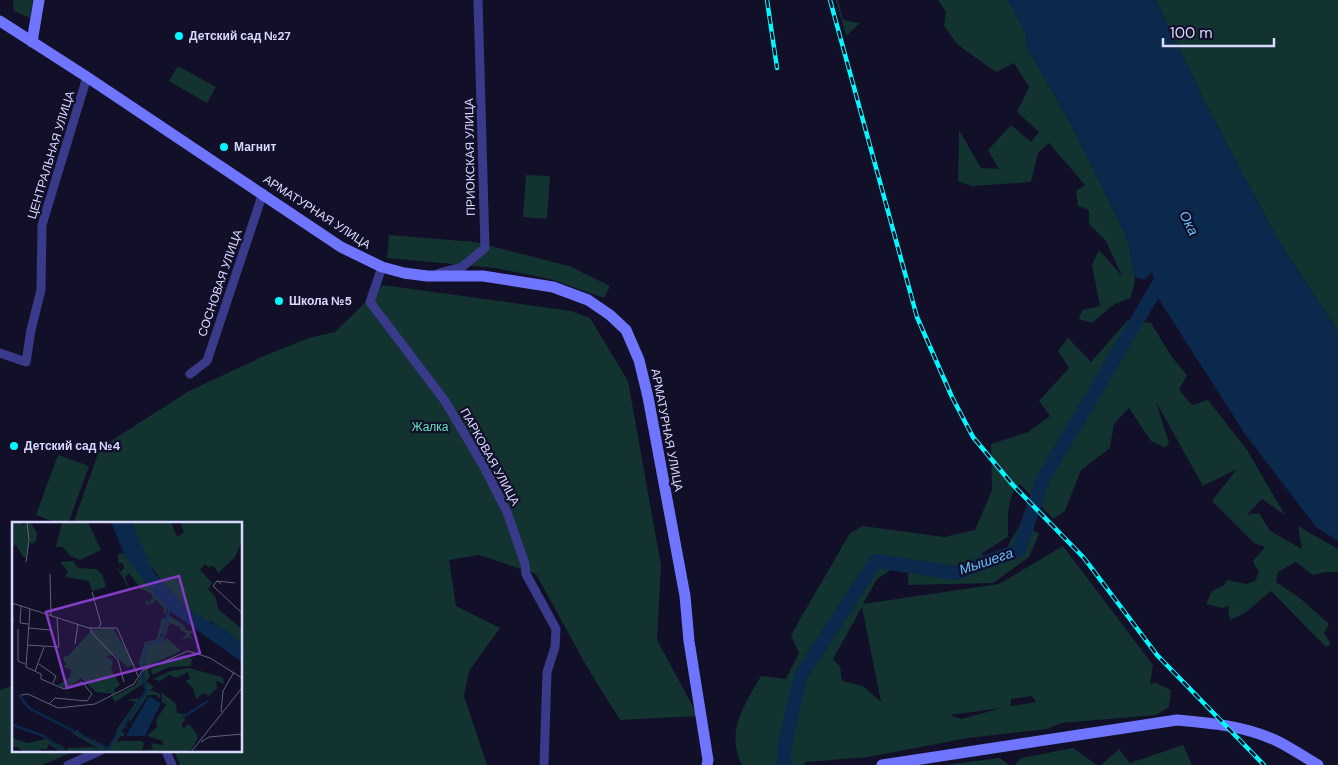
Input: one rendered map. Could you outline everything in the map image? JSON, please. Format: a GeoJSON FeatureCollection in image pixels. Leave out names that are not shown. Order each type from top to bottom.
{"type":"FeatureCollection","features":[{"type":"Feature","properties":{"kind":"street"},"geometry":{"type":"LineString","coordinates":[[32,42],[39,0]]}},
{"type":"Feature","properties":{"kind":"street","name":"ПРИОКСКАЯ УЛИЦА"},"geometry":{"type":"LineString","coordinates":[[426,276],[462,267],[484,248],[478,0]]}},
{"type":"Feature","properties":{"kind":"street","name":"АРМАТУРНАЯ УЛИЦА"},"geometry":{"type":"LineString","coordinates":[[0,21],[341,246],[382,267],[426,276],[483,276],[553,287],[588,300],[610,315],[626,330],[639,360],[648,396],[685,596],[689,641],[709,763]]}},
{"type":"Feature","properties":{"kind":"street","name":"ЦЕНТРАЛЬНАЯ УЛИЦА"},"geometry":{"type":"LineString","coordinates":[[0,353],[26,362],[31,330],[41,290],[42,225],[87,77]]}},
{"type":"Feature","properties":{"kind":"street","name":"СОСНОВАЯ УЛИЦА"},"geometry":{"type":"LineString","coordinates":[[190,374],[207,360],[263,193]]}},
{"type":"Feature","properties":{"kind":"street","name":"ПАРКОВАЯ УЛИЦА"},"geometry":{"type":"LineString","coordinates":[[382,267],[370,302],[445,401],[484,467],[507,512],[525,564],[526,574],[556,629],[555,647],[547,672],[544,765]]}},
{"type":"Feature","properties":{"kind":"street"},"geometry":{"type":"LineString","coordinates":[[882,765],[1177,720],[1225,724],[1260,734],[1277,741],[1318,765]]}},
{"type":"Feature","properties":{"kind":"street"},"geometry":{"type":"LineString","coordinates":[[68,765],[98,752]]}},
{"type":"Feature","properties":{"kind":"street"},"geometry":{"type":"LineString","coordinates":[[166,752],[172,765]]}},
{"type":"Feature","properties":{"kind":"green space"},"geometry":{"type":"Polygon","coordinates":[[[13,0],[33,0],[30,18],[14,11],[13,0]]]}},
{"type":"Feature","properties":{"kind":"green space"},"geometry":{"type":"Polygon","coordinates":[[[836,0],[838,0],[843,20],[860,23],[846,36],[836,0]]]}},
{"type":"Feature","properties":{"kind":"green space"},"geometry":{"type":"Polygon","coordinates":[[[938,0],[1008,0],[1026,34],[1027,47],[1072,126],[1127,238],[1135,277],[1130,298],[1113,305],[1092,323],[1079,319],[1082,310],[1100,306],[1092,265],[1099,250],[1122,276],[1106,241],[1089,224],[1089,210],[1078,206],[1076,191],[1085,185],[1049,143],[1038,153],[1031,182],[972,186],[958,181],[959,130],[981,168],[999,169],[988,150],[1011,125],[1031,142],[1039,132],[1017,112],[1029,87],[1014,63],[996,72],[958,45],[944,26],[946,12],[938,0]]]}},
{"type":"Feature","properties":{"kind":"green space"},"geometry":{"type":"Polygon","coordinates":[[[1156,0],[1338,0],[1338,332],[1277,238],[1207,107],[1156,0]]]}},
{"type":"Feature","properties":{"kind":"green space"},"geometry":{"type":"Polygon","coordinates":[[[178,66],[216,87],[207,103],[169,81],[178,66]]]}},
{"type":"Feature","properties":{"kind":"green space"},"geometry":{"type":"Polygon","coordinates":[[[526,175],[550,176],[547,219],[523,217],[526,175]]]}},
{"type":"Feature","properties":{"kind":"green space"},"geometry":{"type":"Polygon","coordinates":[[[389,235],[475,242],[569,266],[610,286],[604,298],[550,279],[495,268],[387,258],[389,235]]]}},
{"type":"Feature","properties":{"kind":"green space","name":"Жалка"},"geometry":{"type":"Polygon","coordinates":[[[383,285],[571,311],[590,318],[628,381],[661,565],[657,640],[698,716],[620,720],[587,667],[536,574],[479,555],[449,560],[456,606],[500,628],[469,671],[464,696],[487,765],[180,765],[174,752],[242,752],[242,522],[74,522],[100,448],[189,391],[266,355],[309,338],[335,332],[383,285]]]}},
{"type":"Feature","properties":{"kind":"green space"},"geometry":{"type":"Polygon","coordinates":[[[1128,320],[1151,323],[1172,357],[1187,375],[1179,390],[1192,405],[1208,400],[1247,450],[1285,515],[1262,499],[1247,515],[1259,513],[1270,531],[1302,549],[1298,526],[1338,549],[1338,572],[1325,572],[1313,575],[1296,562],[1278,572],[1276,582],[1301,599],[1329,624],[1324,633],[1331,644],[1326,647],[1271,591],[1245,613],[1230,620],[1228,606],[1223,608],[1206,604],[1212,591],[1224,585],[1227,580],[1246,584],[1255,581],[1259,571],[1253,561],[1265,547],[1254,543],[1212,501],[1237,469],[1203,486],[1156,402],[1169,443],[1165,448],[1151,441],[1129,408],[1114,424],[1110,448],[1081,470],[1065,511],[1053,519],[1020,484],[1015,489],[1010,501],[1008,537],[982,553],[983,563],[1005,551],[1021,523],[1039,534],[1029,557],[993,583],[908,585],[909,558],[877,579],[863,604],[999,584],[1063,546],[1153,665],[1150,684],[1156,683],[1171,690],[1169,707],[1156,715],[1061,723],[1047,729],[968,738],[868,757],[806,762],[803,765],[742,765],[737,753],[736,730],[743,708],[761,676],[786,679],[799,653],[791,635],[850,533],[863,526],[944,537],[975,530],[992,490],[991,444],[1028,432],[1050,416],[1039,401],[1069,368],[1058,351],[1068,338],[1091,362],[1128,320]],[[862,607],[833,659],[840,666],[842,681],[863,686],[881,702],[862,607]],[[1032,696],[1011,699],[1011,706],[1036,702],[1032,696]],[[1002,708],[950,715],[961,719],[1002,708]]]}},
{"type":"Feature","properties":{"kind":"green space"},"geometry":{"type":"Polygon","coordinates":[[[58,455],[89,466],[69,522],[55,522],[36,515],[58,455]]]}},
{"type":"Feature","properties":{"kind":"green space"},"geometry":{"type":"Polygon","coordinates":[[[12,686],[12,752],[74,752],[42,765],[0,765],[0,690],[12,686]]]}},
{"type":"Feature","properties":{"kind":"green space"},"geometry":{"type":"Polygon","coordinates":[[[1183,745],[1192,765],[1101,765],[1119,749],[1130,763],[1183,745]]]}},
{"type":"Feature","properties":{"kind":"green space"},"geometry":{"type":"Polygon","coordinates":[[[1073,748],[1097,765],[1015,765],[1021,758],[1073,748]]]}},
{"type":"Feature","properties":{"kind":"green space"},"geometry":{"type":"Polygon","coordinates":[[[1000,758],[1009,765],[944,765],[1000,758]]]}},
{"type":"Feature","properties":{"kind":"water","name":"Ока"},"geometry":{"type":"Polygon","coordinates":[[[1008,0],[1156,0],[1207,107],[1277,238],[1338,332],[1338,541],[1316,527],[1245,434],[1156,295],[1152,272],[1144,280],[1135,277],[1127,238],[1072,126],[1027,47],[1026,34],[1008,0]]]}},
{"type":"Feature","properties":{"kind":"waterway","name":"Мышега"},"geometry":{"type":"LineString","coordinates":[[784,765],[784,748],[801,675],[876,561],[956,573],[1019,550],[1043,479],[1164,275]]}},
{"type":"Feature","properties":{"kind":"railway"},"geometry":{"type":"LineString","coordinates":[[767,0],[777,68]]}},
{"type":"Feature","properties":{"kind":"railway"},"geometry":{"type":"LineString","coordinates":[[830,0],[917,317],[952,397],[973,437],[1012,484],[1084,558],[1157,655],[1264,765]]}},
{"type":"Feature","properties":{"kind":"place","name":"Детский сад №27"},"geometry":{"type":"Point","coordinates":[179,36]}},
{"type":"Feature","properties":{"kind":"place","name":"Магнит"},"geometry":{"type":"Point","coordinates":[224,147]}},
{"type":"Feature","properties":{"kind":"place","name":"Школа №5"},"geometry":{"type":"Point","coordinates":[279,301]}},
{"type":"Feature","properties":{"kind":"place","name":"Детский сад №4"},"geometry":{"type":"Point","coordinates":[14,446]}}]}
